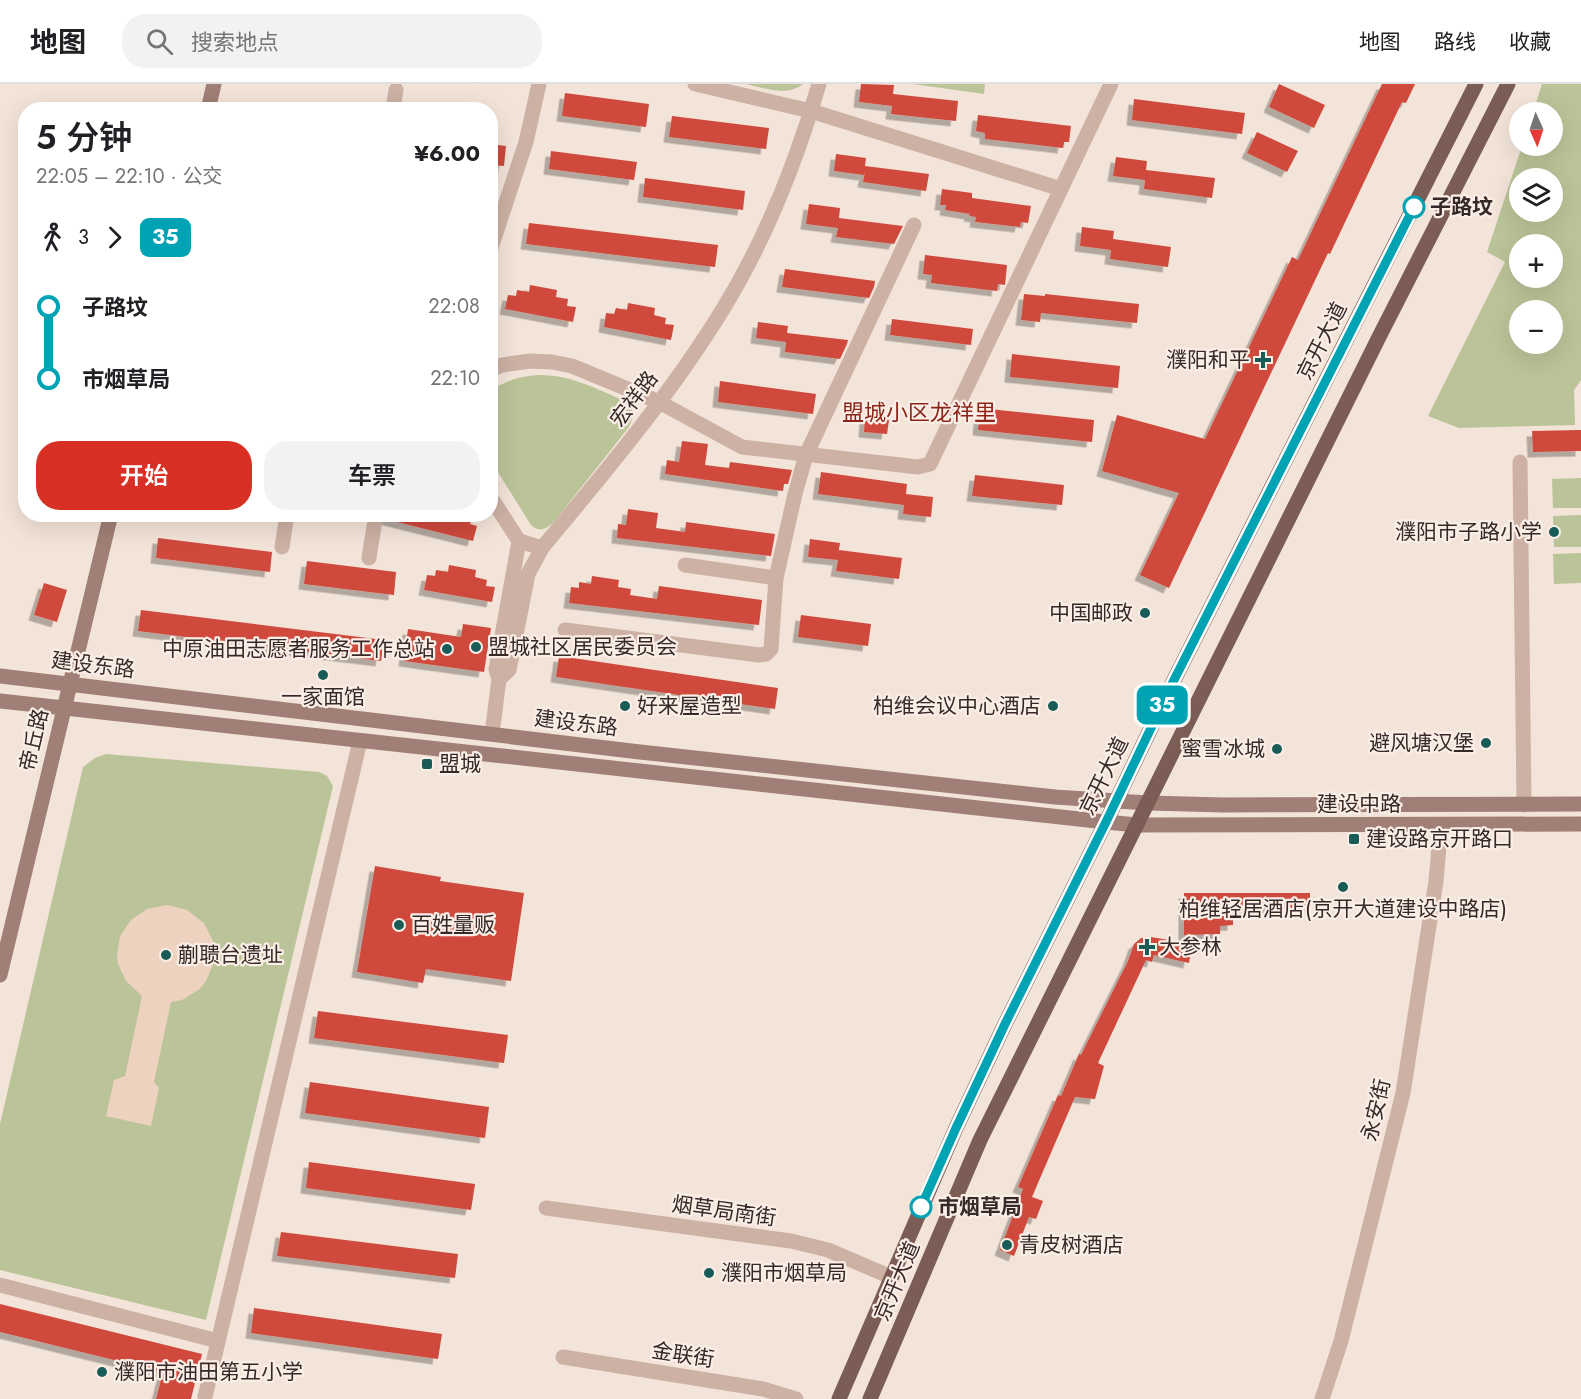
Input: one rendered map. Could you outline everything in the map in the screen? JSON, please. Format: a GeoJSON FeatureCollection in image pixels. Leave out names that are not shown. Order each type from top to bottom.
{"type":"FeatureCollection","features":[{"type":"Feature","properties":{"kind":"main road"},"geometry":{"type":"LineString","coordinates":[[210,102],[214,84]]}},
{"type":"Feature","properties":{"kind":"main road","name":"京开大道"},"geometry":{"type":"LineString","coordinates":[[839,1399],[970,1097],[1179,670],[1476,84]]}},
{"type":"Feature","properties":{"kind":"main road","name":"京开大道"},"geometry":{"type":"LineString","coordinates":[[870,1399],[980,1140],[1378,339],[1508,84]]}},
{"type":"Feature","properties":{"kind":"main road","name":"帝丘路"},"geometry":{"type":"LineString","coordinates":[[0,975],[109,522]]}},
{"type":"Feature","properties":{"kind":"main road","name":"建设东路"},"geometry":{"type":"LineString","coordinates":[[0,676],[834,774],[1055,797],[1148,803]]}},
{"type":"Feature","properties":{"kind":"main road","name":"建设东路"},"geometry":{"type":"LineString","coordinates":[[0,702],[1137,825]]}},
{"type":"Feature","properties":{"kind":"main road","name":"建设中路"},"geometry":{"type":"LineString","coordinates":[[1148,803],[1224,805],[1581,804]]}},
{"type":"Feature","properties":{"kind":"main road","name":"建设中路"},"geometry":{"type":"LineString","coordinates":[[1137,825],[1581,824]]}},
{"type":"Feature","properties":{"kind":"street"},"geometry":{"type":"LineString","coordinates":[[498,227],[526,142],[539,84]]}},
{"type":"Feature","properties":{"kind":"street"},"geometry":{"type":"LineString","coordinates":[[695,84],[811,111],[1061,189]]}},
{"type":"Feature","properties":{"kind":"street","name":"宏祥路"},"geometry":{"type":"LineString","coordinates":[[492,734],[499,679],[509,670],[528,574],[542,548],[659,402],[724,308],[778,203],[819,84]]}},
{"type":"Feature","properties":{"kind":"street"},"geometry":{"type":"LineString","coordinates":[[498,367],[530,361],[573,366],[659,402],[742,447],[918,467],[930,464],[1111,84]]}},
{"type":"Feature","properties":{"kind":"street"},"geometry":{"type":"LineString","coordinates":[[394,102],[396,90]]}},
{"type":"Feature","properties":{"kind":"street"},"geometry":{"type":"LineString","coordinates":[[565,630],[759,655],[766,654],[771,649],[776,578],[806,455],[914,225]]}},
{"type":"Feature","properties":{"kind":"street"},"geometry":{"type":"LineString","coordinates":[[1520,462],[1524,805]]}},
{"type":"Feature","properties":{"kind":"street"},"geometry":{"type":"LineString","coordinates":[[498,508],[519,541],[542,548]]}},
{"type":"Feature","properties":{"kind":"street"},"geometry":{"type":"LineString","coordinates":[[282,547],[286,522]]}},
{"type":"Feature","properties":{"kind":"street"},"geometry":{"type":"LineString","coordinates":[[369,558],[375,522]]}},
{"type":"Feature","properties":{"kind":"street"},"geometry":{"type":"LineString","coordinates":[[499,679],[496,669],[519,541]]}},
{"type":"Feature","properties":{"kind":"street"},"geometry":{"type":"LineString","coordinates":[[685,565],[776,578]]}},
{"type":"Feature","properties":{"kind":"street"},"geometry":{"type":"LineString","coordinates":[[205,1397],[360,741]]}},
{"type":"Feature","properties":{"kind":"street","name":"永安街"},"geometry":{"type":"LineString","coordinates":[[1322,1399],[1341,1341],[1403,1093],[1436,881],[1441,825]]}},
{"type":"Feature","properties":{"kind":"street","name":"烟草局南街"},"geometry":{"type":"LineString","coordinates":[[546,1208],[791,1241],[828,1250],[891,1277]]}},
{"type":"Feature","properties":{"kind":"street"},"geometry":{"type":"LineString","coordinates":[[0,1285],[219,1341]]}},
{"type":"Feature","properties":{"kind":"street","name":"金联街"},"geometry":{"type":"LineString","coordinates":[[563,1357],[763,1389],[796,1399]]}},
{"type":"Feature","properties":{"kind":"green space"},"geometry":{"type":"Polygon","coordinates":[[[746,84],[803,84],[783,91],[746,84]]]}},
{"type":"Feature","properties":{"kind":"green space"},"geometry":{"type":"Polygon","coordinates":[[[913,84],[985,84],[984,94],[913,84]]]}},
{"type":"Feature","properties":{"kind":"green space"},"geometry":{"type":"Polygon","coordinates":[[[1542,84],[1581,84],[1581,380],[1574,390],[1575,425],[1459,428],[1428,416],[1505,262],[1487,252],[1509,185],[1509,222],[1563,222],[1563,168],[1515,168],[1519,156],[1563,156],[1563,102],[1536,102],[1542,84]]]}},
{"type":"Feature","properties":{"kind":"green space"},"geometry":{"type":"Polygon","coordinates":[[[540,375],[573,380],[625,401],[631,406],[633,413],[629,427],[554,522],[540,529],[531,525],[498,472],[498,386],[527,376],[540,375]]]}},
{"type":"Feature","properties":{"kind":"green space"},"geometry":{"type":"Polygon","coordinates":[[[1581,478],[1581,508],[1553,508],[1552,479],[1581,478]]]}},
{"type":"Feature","properties":{"kind":"green space"},"geometry":{"type":"Polygon","coordinates":[[[1581,515],[1581,547],[1554,547],[1553,516],[1581,515]]]}},
{"type":"Feature","properties":{"kind":"green space"},"geometry":{"type":"Polygon","coordinates":[[[1581,553],[1581,583],[1554,584],[1553,554],[1581,553]]]}},
{"type":"Feature","properties":{"kind":"green space","name":"蒯聩台遗址"},"geometry":{"type":"Polygon","coordinates":[[[106,754],[319,772],[327,776],[333,786],[206,1320],[0,1270],[0,1124],[83,767],[95,758],[106,754]]]}},
{"type":"Feature","properties":{"kind":"shaded area"},"geometry":{"type":"Polygon","coordinates":[[[167,905],[187,910],[204,923],[213,941],[214,962],[200,989],[182,1000],[171,1002],[154,1082],[159,1088],[151,1126],[106,1116],[114,1080],[125,1076],[142,996],[126,981],[118,964],[117,954],[120,936],[131,920],[147,909],[167,905]]]}},
{"type":"Feature","properties":{"kind":"building"},"geometry":{"type":"Polygon","coordinates":[[[861,84],[894,85],[893,94],[958,101],[956,121],[891,114],[892,106],[859,102],[861,84]]]}},
{"type":"Feature","properties":{"kind":"building"},"geometry":{"type":"Polygon","coordinates":[[[1279,84],[1325,105],[1314,128],[1269,107],[1279,84]]]}},
{"type":"Feature","properties":{"kind":"building"},"geometry":{"type":"Polygon","coordinates":[[[1382,84],[1415,84],[1406,103],[1402,102],[1330,254],[1328,253],[1169,588],[1140,575],[1179,493],[1102,471],[1117,415],[1205,439],[1292,257],[1298,260],[1382,84]]]}},
{"type":"Feature","properties":{"kind":"building"},"geometry":{"type":"Polygon","coordinates":[[[565,93],[649,104],[646,127],[562,116],[565,93]]]}},
{"type":"Feature","properties":{"kind":"building"},"geometry":{"type":"Polygon","coordinates":[[[1134,99],[1245,113],[1242,134],[1132,120],[1134,99]]]}},
{"type":"Feature","properties":{"kind":"building"},"geometry":{"type":"Polygon","coordinates":[[[978,115],[1071,126],[1069,142],[1064,142],[1063,148],[985,139],[985,133],[976,131],[978,115]]]}},
{"type":"Feature","properties":{"kind":"building"},"geometry":{"type":"Polygon","coordinates":[[[672,116],[769,128],[766,149],[669,137],[672,116]]]}},
{"type":"Feature","properties":{"kind":"building"},"geometry":{"type":"Polygon","coordinates":[[[1257,132],[1298,151],[1287,172],[1247,153],[1257,132]]]}},
{"type":"Feature","properties":{"kind":"building"},"geometry":{"type":"Polygon","coordinates":[[[498,145],[506,146],[504,166],[498,166],[498,145]]]}},
{"type":"Feature","properties":{"kind":"building"},"geometry":{"type":"Polygon","coordinates":[[[551,151],[637,162],[634,180],[549,169],[551,151]]]}},
{"type":"Feature","properties":{"kind":"building"},"geometry":{"type":"Polygon","coordinates":[[[836,154],[866,158],[865,166],[929,174],[926,191],[863,182],[865,172],[864,175],[834,171],[836,154]]]}},
{"type":"Feature","properties":{"kind":"building"},"geometry":{"type":"Polygon","coordinates":[[[1116,157],[1147,161],[1146,170],[1215,178],[1212,198],[1144,189],[1145,180],[1113,176],[1116,157]]]}},
{"type":"Feature","properties":{"kind":"building"},"geometry":{"type":"Polygon","coordinates":[[[645,178],[745,191],[743,210],[643,197],[645,178]]]}},
{"type":"Feature","properties":{"kind":"building"},"geometry":{"type":"Polygon","coordinates":[[[942,189],[972,193],[972,198],[1031,206],[1028,223],[1021,222],[1020,227],[975,222],[976,217],[969,216],[970,214],[945,210],[946,205],[940,205],[942,189]]]}},
{"type":"Feature","properties":{"kind":"building"},"geometry":{"type":"Polygon","coordinates":[[[809,204],[840,208],[839,218],[903,226],[894,244],[836,237],[838,228],[806,224],[809,204]]]}},
{"type":"Feature","properties":{"kind":"building"},"geometry":{"type":"Polygon","coordinates":[[[529,223],[718,245],[715,267],[526,244],[529,223]]]}},
{"type":"Feature","properties":{"kind":"building"},"geometry":{"type":"Polygon","coordinates":[[[1082,227],[1114,231],[1113,239],[1171,247],[1168,267],[1110,259],[1111,250],[1080,246],[1082,227]]]}},
{"type":"Feature","properties":{"kind":"building"},"geometry":{"type":"Polygon","coordinates":[[[925,255],[1007,265],[1005,285],[998,284],[997,291],[931,283],[932,275],[923,274],[925,255]]]}},
{"type":"Feature","properties":{"kind":"building"},"geometry":{"type":"Polygon","coordinates":[[[785,269],[875,281],[874,287],[869,298],[782,287],[785,269]]]}},
{"type":"Feature","properties":{"kind":"building"},"geometry":{"type":"Polygon","coordinates":[[[530,285],[557,290],[556,297],[568,299],[567,306],[576,307],[573,322],[505,309],[508,295],[516,296],[517,290],[529,292],[530,285]]]}},
{"type":"Feature","properties":{"kind":"building"},"geometry":{"type":"Polygon","coordinates":[[[1024,294],[1045,296],[1045,294],[1139,304],[1137,323],[1041,313],[1040,322],[1021,320],[1024,294]]]}},
{"type":"Feature","properties":{"kind":"building"},"geometry":{"type":"Polygon","coordinates":[[[628,303],[655,308],[654,315],[666,318],[665,324],[674,325],[671,340],[604,327],[606,313],[614,314],[616,308],[627,310],[628,303]]]}},
{"type":"Feature","properties":{"kind":"building"},"geometry":{"type":"Polygon","coordinates":[[[892,319],[973,329],[971,345],[890,335],[892,319]]]}},
{"type":"Feature","properties":{"kind":"building"},"geometry":{"type":"Polygon","coordinates":[[[758,322],[788,326],[787,333],[848,340],[840,359],[785,352],[786,342],[756,338],[758,322]]]}},
{"type":"Feature","properties":{"kind":"building"},"geometry":{"type":"Polygon","coordinates":[[[1012,354],[1120,366],[1118,388],[1010,377],[1012,354]]]}},
{"type":"Feature","properties":{"kind":"building"},"geometry":{"type":"Polygon","coordinates":[[[720,381],[816,394],[813,414],[718,402],[720,381]]]}},
{"type":"Feature","properties":{"kind":"building"},"geometry":{"type":"Polygon","coordinates":[[[980,408],[1094,420],[1092,442],[978,430],[980,408]]]}},
{"type":"Feature","properties":{"kind":"building"},"geometry":{"type":"Polygon","coordinates":[[[865,417],[889,420],[887,434],[864,432],[865,417]]]}},
{"type":"Feature","properties":{"kind":"building"},"geometry":{"type":"Polygon","coordinates":[[[1581,430],[1581,451],[1533,452],[1532,431],[1581,430]]]}},
{"type":"Feature","properties":{"kind":"building"},"geometry":{"type":"Polygon","coordinates":[[[682,441],[708,444],[705,465],[729,468],[730,462],[792,470],[788,484],[784,484],[783,491],[665,474],[667,460],[679,462],[682,441]]]}},
{"type":"Feature","properties":{"kind":"building"},"geometry":{"type":"Polygon","coordinates":[[[821,472],[907,484],[906,494],[933,497],[931,517],[903,514],[904,505],[818,494],[821,472]]]}},
{"type":"Feature","properties":{"kind":"building"},"geometry":{"type":"Polygon","coordinates":[[[975,475],[1064,485],[1062,505],[972,496],[975,475]]]}},
{"type":"Feature","properties":{"kind":"building"},"geometry":{"type":"Polygon","coordinates":[[[628,509],[658,513],[656,528],[685,532],[686,522],[775,534],[771,556],[617,538],[618,524],[626,525],[628,509]]]}},
{"type":"Feature","properties":{"kind":"building"},"geometry":{"type":"Polygon","coordinates":[[[397,522],[471,522],[470,524],[477,526],[473,541],[397,522]]]}},
{"type":"Feature","properties":{"kind":"building"},"geometry":{"type":"Polygon","coordinates":[[[158,538],[272,552],[270,572],[156,558],[158,538]]]}},
{"type":"Feature","properties":{"kind":"building"},"geometry":{"type":"Polygon","coordinates":[[[810,539],[840,543],[838,555],[839,550],[902,558],[899,579],[836,571],[838,560],[808,557],[810,539]]]}},
{"type":"Feature","properties":{"kind":"building"},"geometry":{"type":"Polygon","coordinates":[[[307,561],[396,572],[394,595],[304,584],[307,561]]]}},
{"type":"Feature","properties":{"kind":"building"},"geometry":{"type":"Polygon","coordinates":[[[449,565],[476,570],[475,577],[487,580],[486,586],[495,587],[492,602],[424,590],[427,575],[435,576],[436,570],[448,572],[449,565]]]}},
{"type":"Feature","properties":{"kind":"building"},"geometry":{"type":"Polygon","coordinates":[[[592,576],[619,580],[618,587],[631,589],[630,595],[657,599],[659,586],[762,600],[759,625],[569,603],[571,587],[579,588],[579,582],[591,584],[592,576]]]}},
{"type":"Feature","properties":{"kind":"building"},"geometry":{"type":"Polygon","coordinates":[[[44,583],[67,590],[57,622],[34,615],[44,583]]]}},
{"type":"Feature","properties":{"kind":"building"},"geometry":{"type":"Polygon","coordinates":[[[141,610],[384,640],[381,661],[138,631],[141,610]]]}},
{"type":"Feature","properties":{"kind":"building"},"geometry":{"type":"Polygon","coordinates":[[[801,615],[871,624],[868,646],[798,637],[801,615]]]}},
{"type":"Feature","properties":{"kind":"building","name":"中原油田志愿者服务工作总站"},"geometry":{"type":"Polygon","coordinates":[[[463,624],[491,628],[484,672],[404,661],[408,629],[461,637],[463,624]]]}},
{"type":"Feature","properties":{"kind":"building"},"geometry":{"type":"Polygon","coordinates":[[[559,656],[778,688],[775,709],[556,677],[559,656]]]}},
{"type":"Feature","properties":{"kind":"building"},"geometry":{"type":"Polygon","coordinates":[[[375,866],[441,877],[440,881],[524,893],[511,981],[426,969],[423,983],[357,972],[375,866]]]}},
{"type":"Feature","properties":{"kind":"building"},"geometry":{"type":"Polygon","coordinates":[[[1184,893],[1310,893],[1310,908],[1233,909],[1233,925],[1220,926],[1220,934],[1184,935],[1184,893]]]}},
{"type":"Feature","properties":{"kind":"building"},"geometry":{"type":"Polygon","coordinates":[[[1151,937],[1192,944],[1189,963],[1154,955],[1152,962],[1146,960],[1098,1063],[1104,1066],[1095,1099],[1075,1097],[1032,1197],[1043,1201],[1036,1219],[1029,1217],[1014,1256],[1000,1250],[1023,1189],[1018,1187],[1058,1095],[1061,1096],[1079,1054],[1081,1055],[1128,961],[1134,944],[1141,938],[1151,937]]]}},
{"type":"Feature","properties":{"kind":"building"},"geometry":{"type":"Polygon","coordinates":[[[318,1011],[508,1035],[504,1063],[314,1038],[318,1011]]]}},
{"type":"Feature","properties":{"kind":"building"},"geometry":{"type":"Polygon","coordinates":[[[310,1082],[489,1107],[485,1138],[305,1113],[310,1082]]]}},
{"type":"Feature","properties":{"kind":"building"},"geometry":{"type":"Polygon","coordinates":[[[309,1162],[475,1184],[471,1210],[306,1188],[309,1162]]]}},
{"type":"Feature","properties":{"kind":"building"},"geometry":{"type":"Polygon","coordinates":[[[281,1232],[458,1254],[455,1278],[277,1256],[281,1232]]]}},
{"type":"Feature","properties":{"kind":"building"},"geometry":{"type":"Polygon","coordinates":[[[0,1304],[202,1354],[191,1399],[156,1399],[163,1372],[0,1332],[0,1304]]]}},
{"type":"Feature","properties":{"kind":"building"},"geometry":{"type":"Polygon","coordinates":[[[254,1308],[442,1334],[438,1359],[251,1333],[254,1308]]]}},
{"type":"Feature","properties":{"kind":"bus line","name":"35"},"geometry":{"type":"LineString","coordinates":[[921,1207],[1005,1024],[1174,680],[1414,207]]}},
{"type":"Feature","properties":{"kind":"place","name":"子路坟"},"geometry":{"type":"Point","coordinates":[1414,207]}},
{"type":"Feature","properties":{"kind":"place","name":"濮阳和平"},"geometry":{"type":"Point","coordinates":[1263,360]}},
{"type":"Feature","properties":{"kind":"place","name":"濮阳市子路小学"},"geometry":{"type":"Point","coordinates":[1554,532]}},
{"type":"Feature","properties":{"kind":"place","name":"中国邮政"},"geometry":{"type":"Point","coordinates":[1145,613]}},
{"type":"Feature","properties":{"kind":"place","name":"盟城社区居民委员会"},"geometry":{"type":"Point","coordinates":[476,647]}},
{"type":"Feature","properties":{"kind":"place","name":"中原油田志愿者服务工作总站"},"geometry":{"type":"Point","coordinates":[447,649]}},
{"type":"Feature","properties":{"kind":"place","name":"一家面馆"},"geometry":{"type":"Point","coordinates":[323,675]}},
{"type":"Feature","properties":{"kind":"place","name":"好来屋造型"},"geometry":{"type":"Point","coordinates":[625,706]}},
{"type":"Feature","properties":{"kind":"place","name":"柏维会议中心酒店"},"geometry":{"type":"Point","coordinates":[1053,706]}},
{"type":"Feature","properties":{"kind":"place","name":"避风塘汉堡"},"geometry":{"type":"Point","coordinates":[1486,743]}},
{"type":"Feature","properties":{"kind":"place","name":"蜜雪冰城"},"geometry":{"type":"Point","coordinates":[1277,749]}},
{"type":"Feature","properties":{"kind":"place","name":"盟城"},"geometry":{"type":"Point","coordinates":[427,764]}},
{"type":"Feature","properties":{"kind":"place","name":"建设路京开路口"},"geometry":{"type":"Point","coordinates":[1354,839]}},
{"type":"Feature","properties":{"kind":"place","name":"柏维轻居酒店(京开大道建设中路店)"},"geometry":{"type":"Point","coordinates":[1343,887]}},
{"type":"Feature","properties":{"kind":"place","name":"百姓量贩"},"geometry":{"type":"Point","coordinates":[399,925]}},
{"type":"Feature","properties":{"kind":"place","name":"大参林"},"geometry":{"type":"Point","coordinates":[1147,947]}},
{"type":"Feature","properties":{"kind":"place","name":"蒯聩台遗址"},"geometry":{"type":"Point","coordinates":[166,955]}},
{"type":"Feature","properties":{"kind":"place","name":"市烟草局"},"geometry":{"type":"Point","coordinates":[921,1207]}},
{"type":"Feature","properties":{"kind":"place","name":"青皮树酒店"},"geometry":{"type":"Point","coordinates":[1007,1245]}},
{"type":"Feature","properties":{"kind":"place","name":"濮阳市烟草局"},"geometry":{"type":"Point","coordinates":[709,1273]}},
{"type":"Feature","properties":{"kind":"place","name":"濮阳市油田第五小学"},"geometry":{"type":"Point","coordinates":[102,1372]}},
{"type":"Feature","properties":{"kind":"district","name":"盟城小区龙祥里"},"geometry":{"type":"Point","coordinates":[919,412]}}]}
